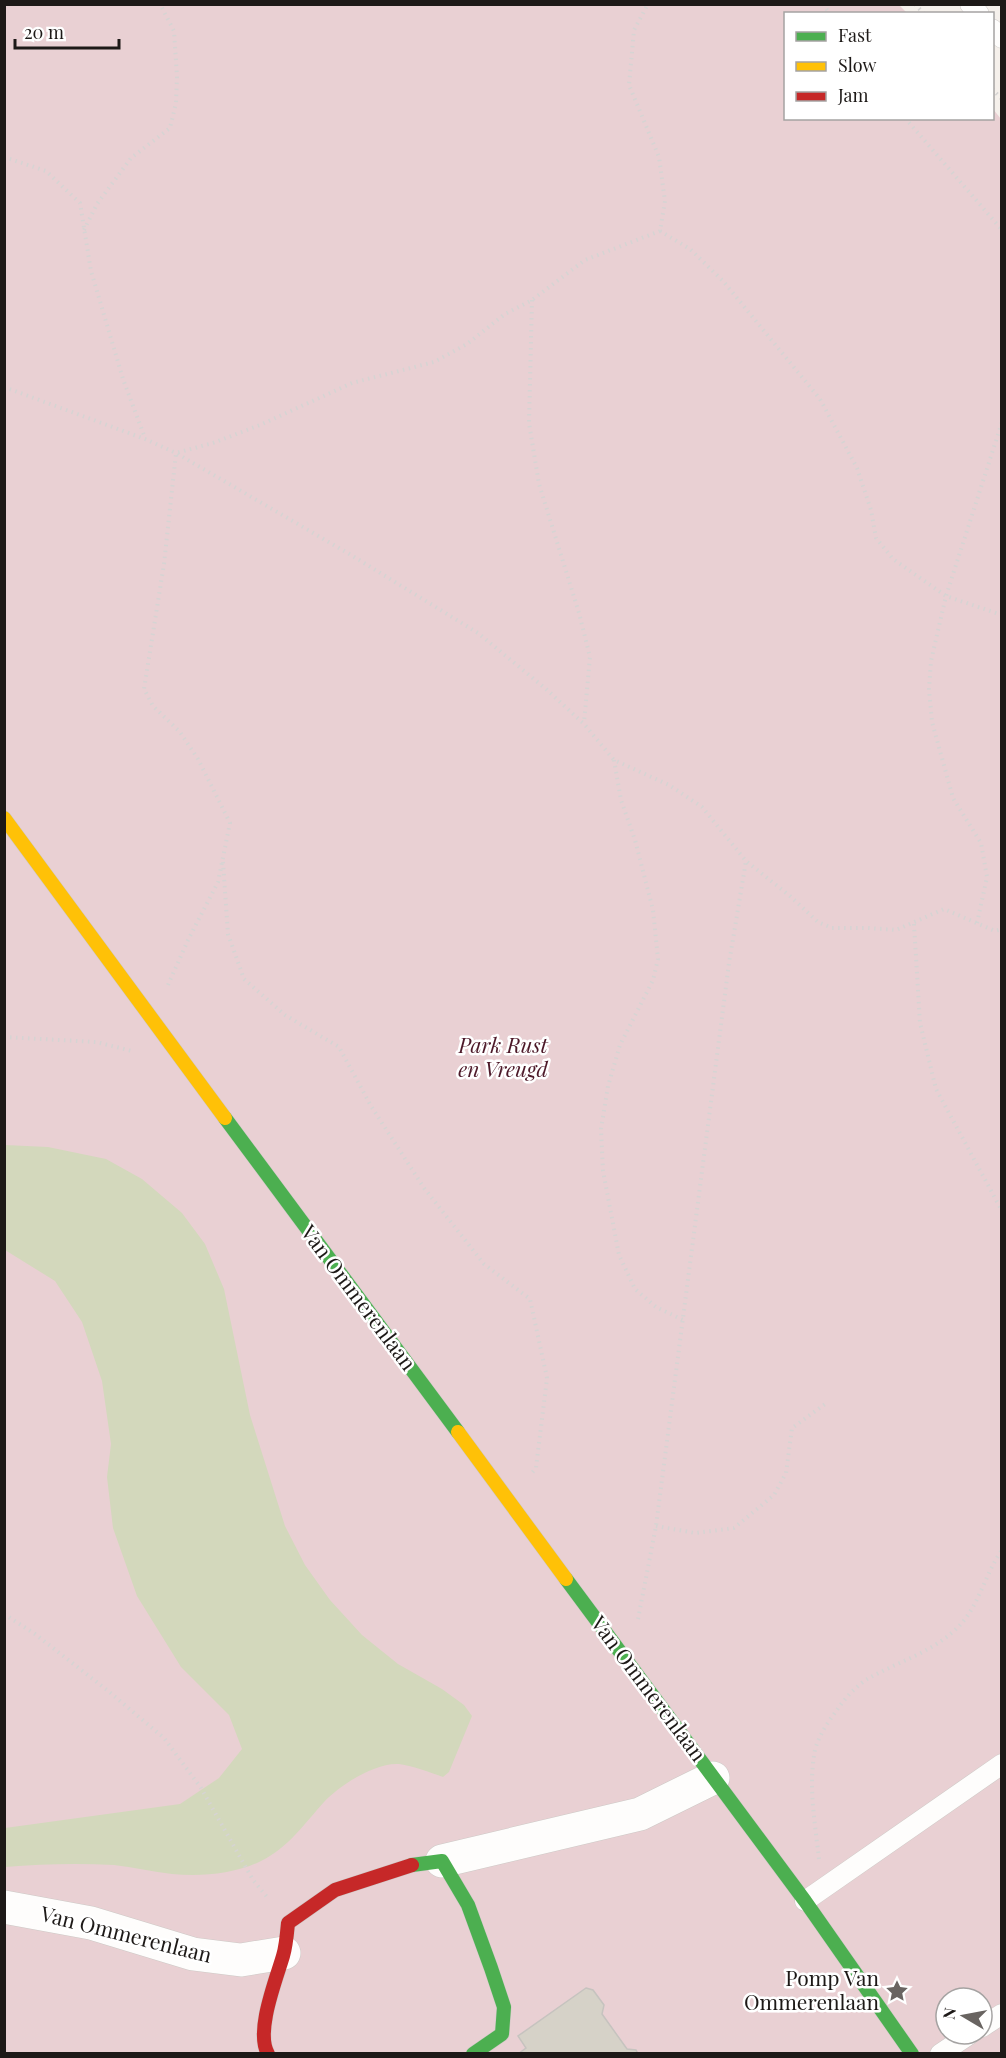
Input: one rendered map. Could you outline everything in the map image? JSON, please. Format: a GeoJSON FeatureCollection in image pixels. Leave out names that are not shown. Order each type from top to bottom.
{"type":"FeatureCollection","features":[{"type":"Feature","properties":{"kind":"street","name":"Van Ommerenlaan"},"geometry":{"type":"LineString","coordinates":[[4,818],[148,1016],[805,1901],[912,2054]]}},
{"type":"Feature","properties":{"kind":"street","name":"Van Ommerenlaan"},"geometry":{"type":"LineString","coordinates":[[268,2054],[265,2049],[266,2016],[284,1953],[288,1923],[335,1890],[412,1865],[442,1861],[640,1814],[713,1778]]}},
{"type":"Feature","properties":{"kind":"street"},"geometry":{"type":"LineString","coordinates":[[442,1861],[468,1905],[504,2007],[502,2034],[473,2054]]}},
{"type":"Feature","properties":{"kind":"street","name":"Van Ommerenlaan"},"geometry":{"type":"LineString","coordinates":[[4,1907],[91,1923],[193,1954],[241,1960],[284,1953]]}},
{"type":"Feature","properties":{"kind":"lane"},"geometry":{"type":"LineString","coordinates":[[805,1901],[1002,1764]]}},
{"type":"Feature","properties":{"kind":"path"},"geometry":{"type":"LineString","coordinates":[[84,231],[97,204],[131,158],[170,128],[176,103],[174,31],[160,4]]}},
{"type":"Feature","properties":{"kind":"path"},"geometry":{"type":"LineString","coordinates":[[648,4],[634,30],[629,85],[659,157],[665,201],[660,231]]}},
{"type":"Feature","properties":{"kind":"path"},"geometry":{"type":"LineString","coordinates":[[907,120],[1002,230]]}},
{"type":"Feature","properties":{"kind":"path"},"geometry":{"type":"LineString","coordinates":[[4,157],[46,171],[80,203],[90,271],[123,379],[145,439]]}},
{"type":"Feature","properties":{"kind":"path"},"geometry":{"type":"LineString","coordinates":[[176,453],[213,443],[260,425],[352,383],[434,362],[467,344],[505,314],[532,300],[585,260],[660,231]]}},
{"type":"Feature","properties":{"kind":"path"},"geometry":{"type":"LineString","coordinates":[[660,231],[690,249],[723,281],[820,399],[857,468],[871,510],[876,538],[893,559],[946,596],[1002,615]]}},
{"type":"Feature","properties":{"kind":"path"},"geometry":{"type":"LineString","coordinates":[[532,300],[529,423],[539,484],[579,613],[590,657],[584,724]]}},
{"type":"Feature","properties":{"kind":"path"},"geometry":{"type":"LineString","coordinates":[[4,387],[145,439],[176,453],[351,555],[478,633],[546,688],[584,724],[614,760],[669,785],[702,807],[746,861],[818,922],[832,928],[896,930],[944,909],[995,931],[1002,929]]}},
{"type":"Feature","properties":{"kind":"path"},"geometry":{"type":"LineString","coordinates":[[977,923],[987,877],[981,843],[953,798],[932,722],[929,689],[931,661],[946,596],[1002,422]]}},
{"type":"Feature","properties":{"kind":"path"},"geometry":{"type":"LineString","coordinates":[[148,1016],[169,984],[188,940],[218,882],[230,823],[198,759],[180,732],[153,706],[144,689],[164,564],[176,453]]}},
{"type":"Feature","properties":{"kind":"path"},"geometry":{"type":"LineString","coordinates":[[614,760],[621,800],[635,840],[653,910],[658,959],[653,980],[620,1045],[608,1086],[601,1129],[603,1172],[619,1255],[635,1289],[656,1307],[683,1320]]}},
{"type":"Feature","properties":{"kind":"path"},"geometry":{"type":"LineString","coordinates":[[223,855],[228,933],[244,979],[285,1015],[339,1047],[371,1106],[424,1188],[484,1264],[530,1299],[547,1378],[536,1468],[512,1506]]}},
{"type":"Feature","properties":{"kind":"path"},"geometry":{"type":"LineString","coordinates":[[629,1664],[656,1526],[729,963],[746,861]]}},
{"type":"Feature","properties":{"kind":"path"},"geometry":{"type":"LineString","coordinates":[[914,924],[920,1023],[936,1089],[1002,1211]]}},
{"type":"Feature","properties":{"kind":"path"},"geometry":{"type":"LineString","coordinates":[[4,1037],[96,1042],[185,1065]]}},
{"type":"Feature","properties":{"kind":"path"},"geometry":{"type":"LineString","coordinates":[[656,1526],[695,1533],[734,1528],[774,1496],[786,1473],[792,1428],[828,1402]]}},
{"type":"Feature","properties":{"kind":"path"},"geometry":{"type":"LineString","coordinates":[[805,1901],[820,1867],[812,1784],[816,1748],[824,1728],[843,1701],[867,1679],[932,1646],[957,1628],[977,1600],[1002,1550]]}},
{"type":"Feature","properties":{"kind":"path"},"geometry":{"type":"LineString","coordinates":[[4,1614],[44,1641],[164,1738],[201,1788],[253,1880]]}},
{"type":"Feature","properties":{"kind":"green space","name":"Park Rust en Vreugd"},"geometry":{"type":"Polygon","coordinates":[[[5,5],[899,5],[906,12],[784,12],[784,120],[994,120],[994,110],[1001,119],[1001,2053],[5,2054],[5,5]]]}},
{"type":"Feature","properties":{"kind":"shaded area"},"geometry":{"type":"Polygon","coordinates":[[[5,1145],[48,1147],[106,1159],[142,1179],[182,1213],[205,1244],[224,1289],[250,1415],[285,1526],[305,1565],[330,1600],[362,1635],[398,1664],[442,1689],[464,1705],[472,1716],[449,1772],[443,1777],[399,1764],[390,1764],[369,1771],[331,1795],[296,1834],[271,1856],[229,1872],[183,1875],[114,1865],[86,1864],[5,1867],[5,1828],[180,1804],[219,1778],[242,1749],[229,1715],[181,1667],[137,1596],[113,1528],[107,1477],[111,1444],[102,1381],[82,1322],[55,1281],[5,1250],[5,1145]]]}},
{"type":"Feature","properties":{"kind":"building"},"geometry":{"type":"Polygon","coordinates":[[[586,1988],[593,1990],[604,2005],[602,2014],[627,2049],[636,2050],[638,2054],[518,2054],[526,2048],[518,2036],[586,1988]]]}},
{"type":"Feature","properties":{"kind":"traffic: fast"},"geometry":{"type":"LineString","coordinates":[[225,1118],[458,1432]]}},
{"type":"Feature","properties":{"kind":"traffic: fast"},"geometry":{"type":"LineString","coordinates":[[566,1579],[805,1901],[912,2054]]}},
{"type":"Feature","properties":{"kind":"traffic: fast"},"geometry":{"type":"LineString","coordinates":[[412,1865],[442,1861],[468,1905],[504,2007],[502,2034],[473,2054]]}},
{"type":"Feature","properties":{"kind":"traffic: slow"},"geometry":{"type":"LineString","coordinates":[[4,818],[225,1118]]}},
{"type":"Feature","properties":{"kind":"traffic: slow"},"geometry":{"type":"LineString","coordinates":[[458,1432],[566,1579]]}},
{"type":"Feature","properties":{"kind":"traffic: jam"},"geometry":{"type":"LineString","coordinates":[[268,2054],[264,2033],[265,2020],[284,1952],[288,1923],[335,1890],[412,1865]]}},
{"type":"Feature","properties":{"kind":"place","name":"Pomp Van Ommerenlaan"},"geometry":{"type":"Point","coordinates":[897,1991]}}]}
